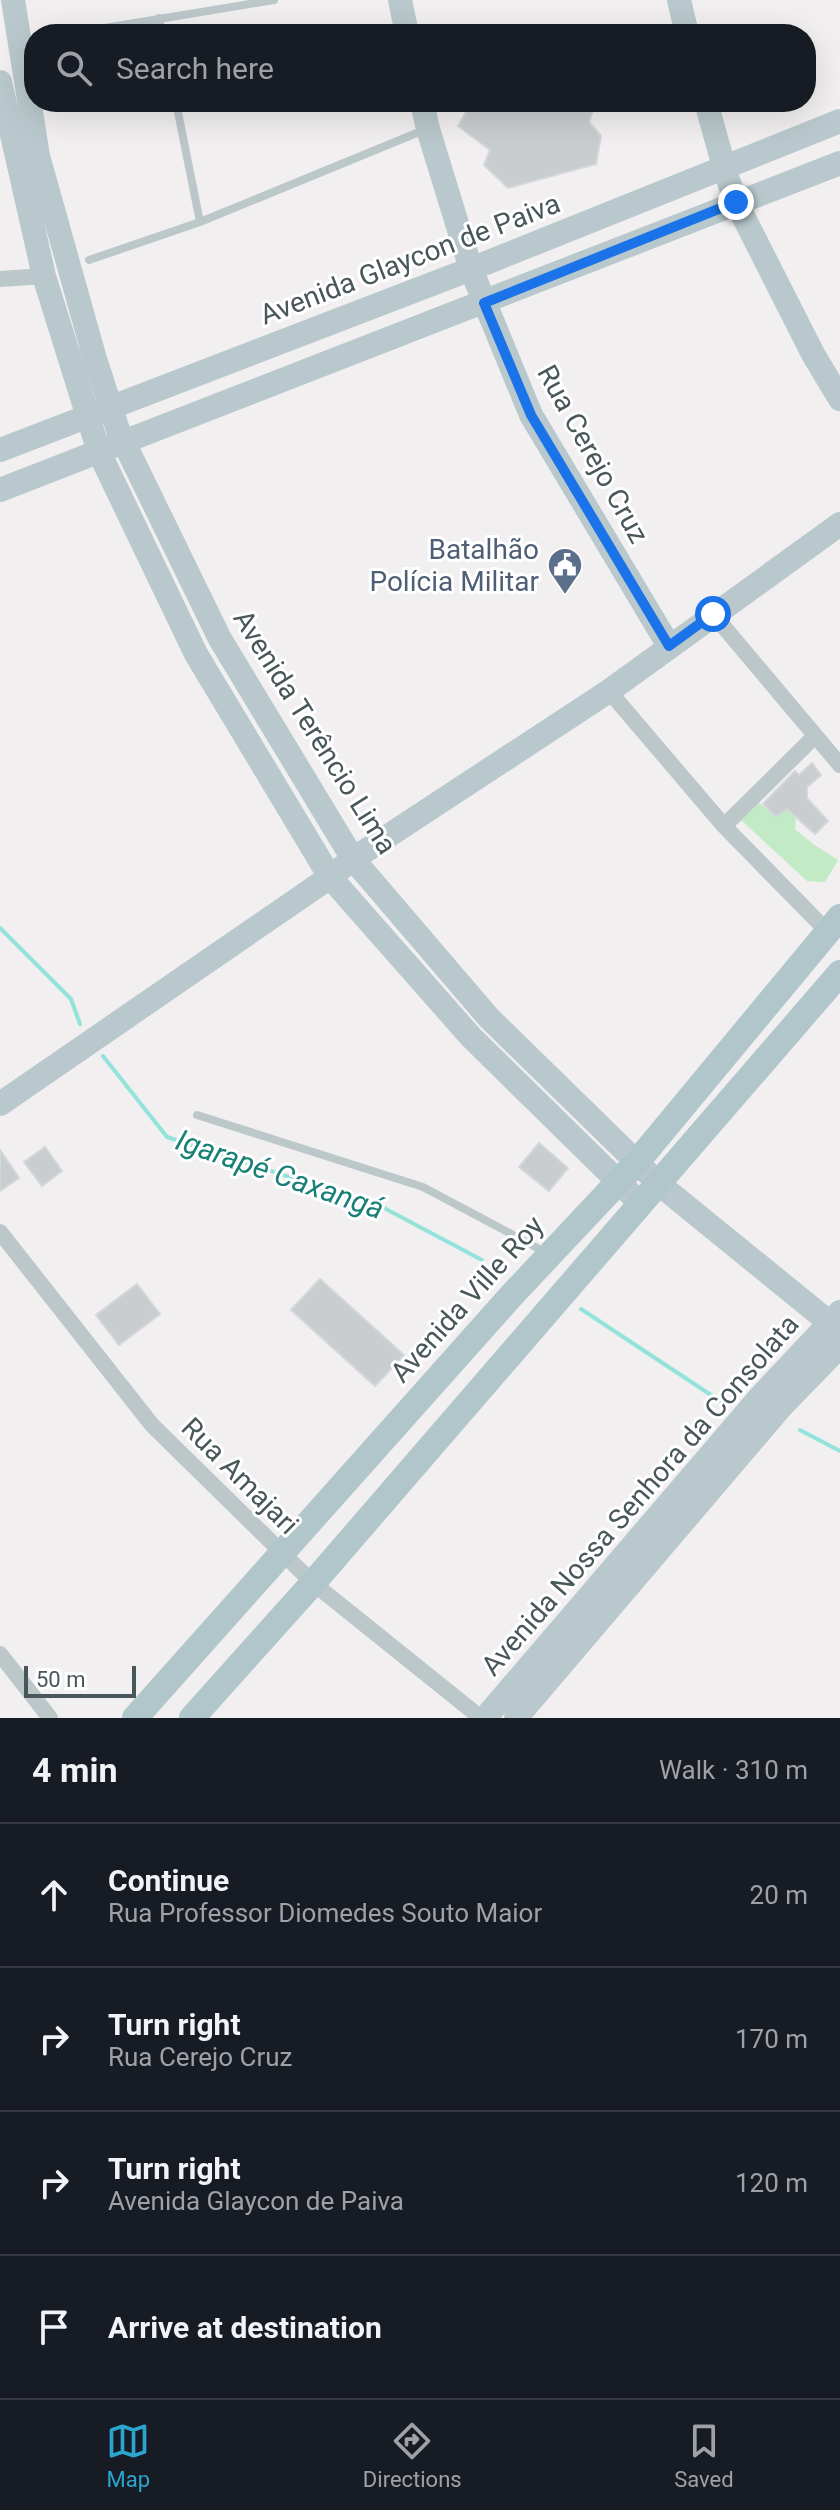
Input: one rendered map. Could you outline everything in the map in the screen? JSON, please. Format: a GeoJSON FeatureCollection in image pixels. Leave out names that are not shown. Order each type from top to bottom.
{"type":"FeatureCollection","features":[{"type":"Feature","properties":{"kind":"main road","name":"Avenida Terêncio Lima"},"geometry":{"type":"LineString","coordinates":[[13,0],[27,159],[44,276],[99,452],[196,654],[330,877],[471,1037],[641,1204]]}},
{"type":"Feature","properties":{"kind":"main road"},"geometry":{"type":"LineString","coordinates":[[400,0],[405,24]]}},
{"type":"Feature","properties":{"kind":"main road"},"geometry":{"type":"LineString","coordinates":[[679,0],[685,24]]}},
{"type":"Feature","properties":{"kind":"main road","name":"Avenida Terêncio Lima"},"geometry":{"type":"LineString","coordinates":[[0,88],[123,443],[220,639],[353,859],[489,1018],[659,1184],[837,1320]]}},
{"type":"Feature","properties":{"kind":"main road","name":"Rua Cerejo Cruz"},"geometry":{"type":"LineString","coordinates":[[424,112],[471,269],[531,415],[669,646]]}},
{"type":"Feature","properties":{"kind":"main road"},"geometry":{"type":"LineString","coordinates":[[709,112],[736,202],[813,354],[840,399]]}},
{"type":"Feature","properties":{"kind":"main road","name":"Avenida Glaycon de Paiva"},"geometry":{"type":"LineString","coordinates":[[0,450],[471,269],[840,121]]}},
{"type":"Feature","properties":{"kind":"main road"},"geometry":{"type":"LineString","coordinates":[[0,490],[840,163]]}},
{"type":"Feature","properties":{"kind":"main road"},"geometry":{"type":"LineString","coordinates":[[0,1104],[353,859],[609,691],[840,524]]}},
{"type":"Feature","properties":{"kind":"main road"},"geometry":{"type":"LineString","coordinates":[[168,599],[193,588]]}},
{"type":"Feature","properties":{"kind":"main road","name":"Avenida Ville Roy"},"geometry":{"type":"LineString","coordinates":[[135,1718],[511,1296],[637,1162],[834,924]]}},
{"type":"Feature","properties":{"kind":"main road"},"geometry":{"type":"LineString","coordinates":[[192,1718],[313,1583],[840,973]]}},
{"type":"Feature","properties":{"kind":"main road","name":"Avenida Nossa Senhora da Consolata"},"geometry":{"type":"LineString","coordinates":[[516,1718],[837,1320]]}},
{"type":"Feature","properties":{"kind":"main road","name":"Avenida Nossa Senhora da Consolata"},"geometry":{"type":"LineString","coordinates":[[770,1402],[840,1346]]}},
{"type":"Feature","properties":{"kind":"main road","name":"Avenida Nossa Senhora da Consolata"},"geometry":{"type":"LineString","coordinates":[[483,1718],[737,1443]]}},
{"type":"Feature","properties":{"kind":"street"},"geometry":{"type":"LineString","coordinates":[[0,279],[44,276]]}},
{"type":"Feature","properties":{"kind":"street"},"geometry":{"type":"LineString","coordinates":[[713,614],[840,765]]}},
{"type":"Feature","properties":{"kind":"street"},"geometry":{"type":"LineString","coordinates":[[609,691],[724,826],[834,924]]}},
{"type":"Feature","properties":{"kind":"street"},"geometry":{"type":"LineString","coordinates":[[724,826],[814,737]]}},
{"type":"Feature","properties":{"kind":"street","name":"Rua Amajari"},"geometry":{"type":"LineString","coordinates":[[0,1232],[152,1425],[280,1554],[483,1718]]}},
{"type":"Feature","properties":{"kind":"street"},"geometry":{"type":"LineString","coordinates":[[0,1654],[50,1718]]}},
{"type":"Feature","properties":{"kind":"lane"},"geometry":{"type":"LineString","coordinates":[[125,24],[274,0]]}},
{"type":"Feature","properties":{"kind":"lane"},"geometry":{"type":"LineString","coordinates":[[159,18],[160,24]]}},
{"type":"Feature","properties":{"kind":"lane"},"geometry":{"type":"LineString","coordinates":[[178,112],[200,222]]}},
{"type":"Feature","properties":{"kind":"lane"},"geometry":{"type":"LineString","coordinates":[[89,260],[200,222],[428,129]]}},
{"type":"Feature","properties":{"kind":"lane"},"geometry":{"type":"LineString","coordinates":[[197,1115],[423,1187],[548,1258]]}},
{"type":"Feature","properties":{"kind":"green space"},"geometry":{"type":"Polygon","coordinates":[[[759,803],[776,817],[787,809],[796,817],[795,829],[838,860],[825,882],[807,881],[741,820],[759,803]]]}},
{"type":"Feature","properties":{"kind":"building"},"geometry":{"type":"Polygon","coordinates":[[[466,112],[592,112],[589,122],[601,136],[596,164],[508,188],[484,165],[490,150],[458,126],[466,112]]]}},
{"type":"Feature","properties":{"kind":"building"},"geometry":{"type":"Polygon","coordinates":[[[812,763],[821,775],[807,787],[807,798],[828,821],[815,834],[787,809],[776,817],[763,804],[795,771],[799,775],[812,763]]]}},
{"type":"Feature","properties":{"kind":"building"},"geometry":{"type":"Polygon","coordinates":[[[539,1143],[568,1168],[549,1191],[519,1167],[539,1143]]]}},
{"type":"Feature","properties":{"kind":"building"},"geometry":{"type":"Polygon","coordinates":[[[45,1147],[62,1171],[42,1186],[24,1162],[45,1147]]]}},
{"type":"Feature","properties":{"kind":"building"},"geometry":{"type":"Polygon","coordinates":[[[0,1150],[19,1178],[0,1191],[0,1150]]]}},
{"type":"Feature","properties":{"kind":"building"},"geometry":{"type":"Polygon","coordinates":[[[320,1279],[404,1355],[375,1386],[291,1310],[320,1279]]]}},
{"type":"Feature","properties":{"kind":"building"},"geometry":{"type":"Polygon","coordinates":[[[137,1284],[160,1314],[119,1345],[96,1315],[137,1284]]]}},
{"type":"Feature","properties":{"kind":"waterway","name":"Igarapé Caxangá"},"geometry":{"type":"LineString","coordinates":[[0,928],[71,999],[80,1024]]}},
{"type":"Feature","properties":{"kind":"waterway","name":"Igarapé Caxangá"},"geometry":{"type":"LineString","coordinates":[[103,1056],[167,1137],[384,1208],[482,1260]]}},
{"type":"Feature","properties":{"kind":"waterway","name":"Igarapé Caxangá"},"geometry":{"type":"LineString","coordinates":[[581,1309],[720,1401]]}},
{"type":"Feature","properties":{"kind":"waterway","name":"Igarapé Caxangá"},"geometry":{"type":"LineString","coordinates":[[800,1430],[840,1451]]}},
{"type":"Feature","properties":{"kind":"place","name":"Batalhão Polícia Militar"},"geometry":{"type":"Point","coordinates":[565,596]}},
{"type":"Feature","properties":{"kind":"route"},"geometry":{"type":"LineString","coordinates":[[713,614],[669,646],[531,415],[484,303],[736,202]]}}]}
